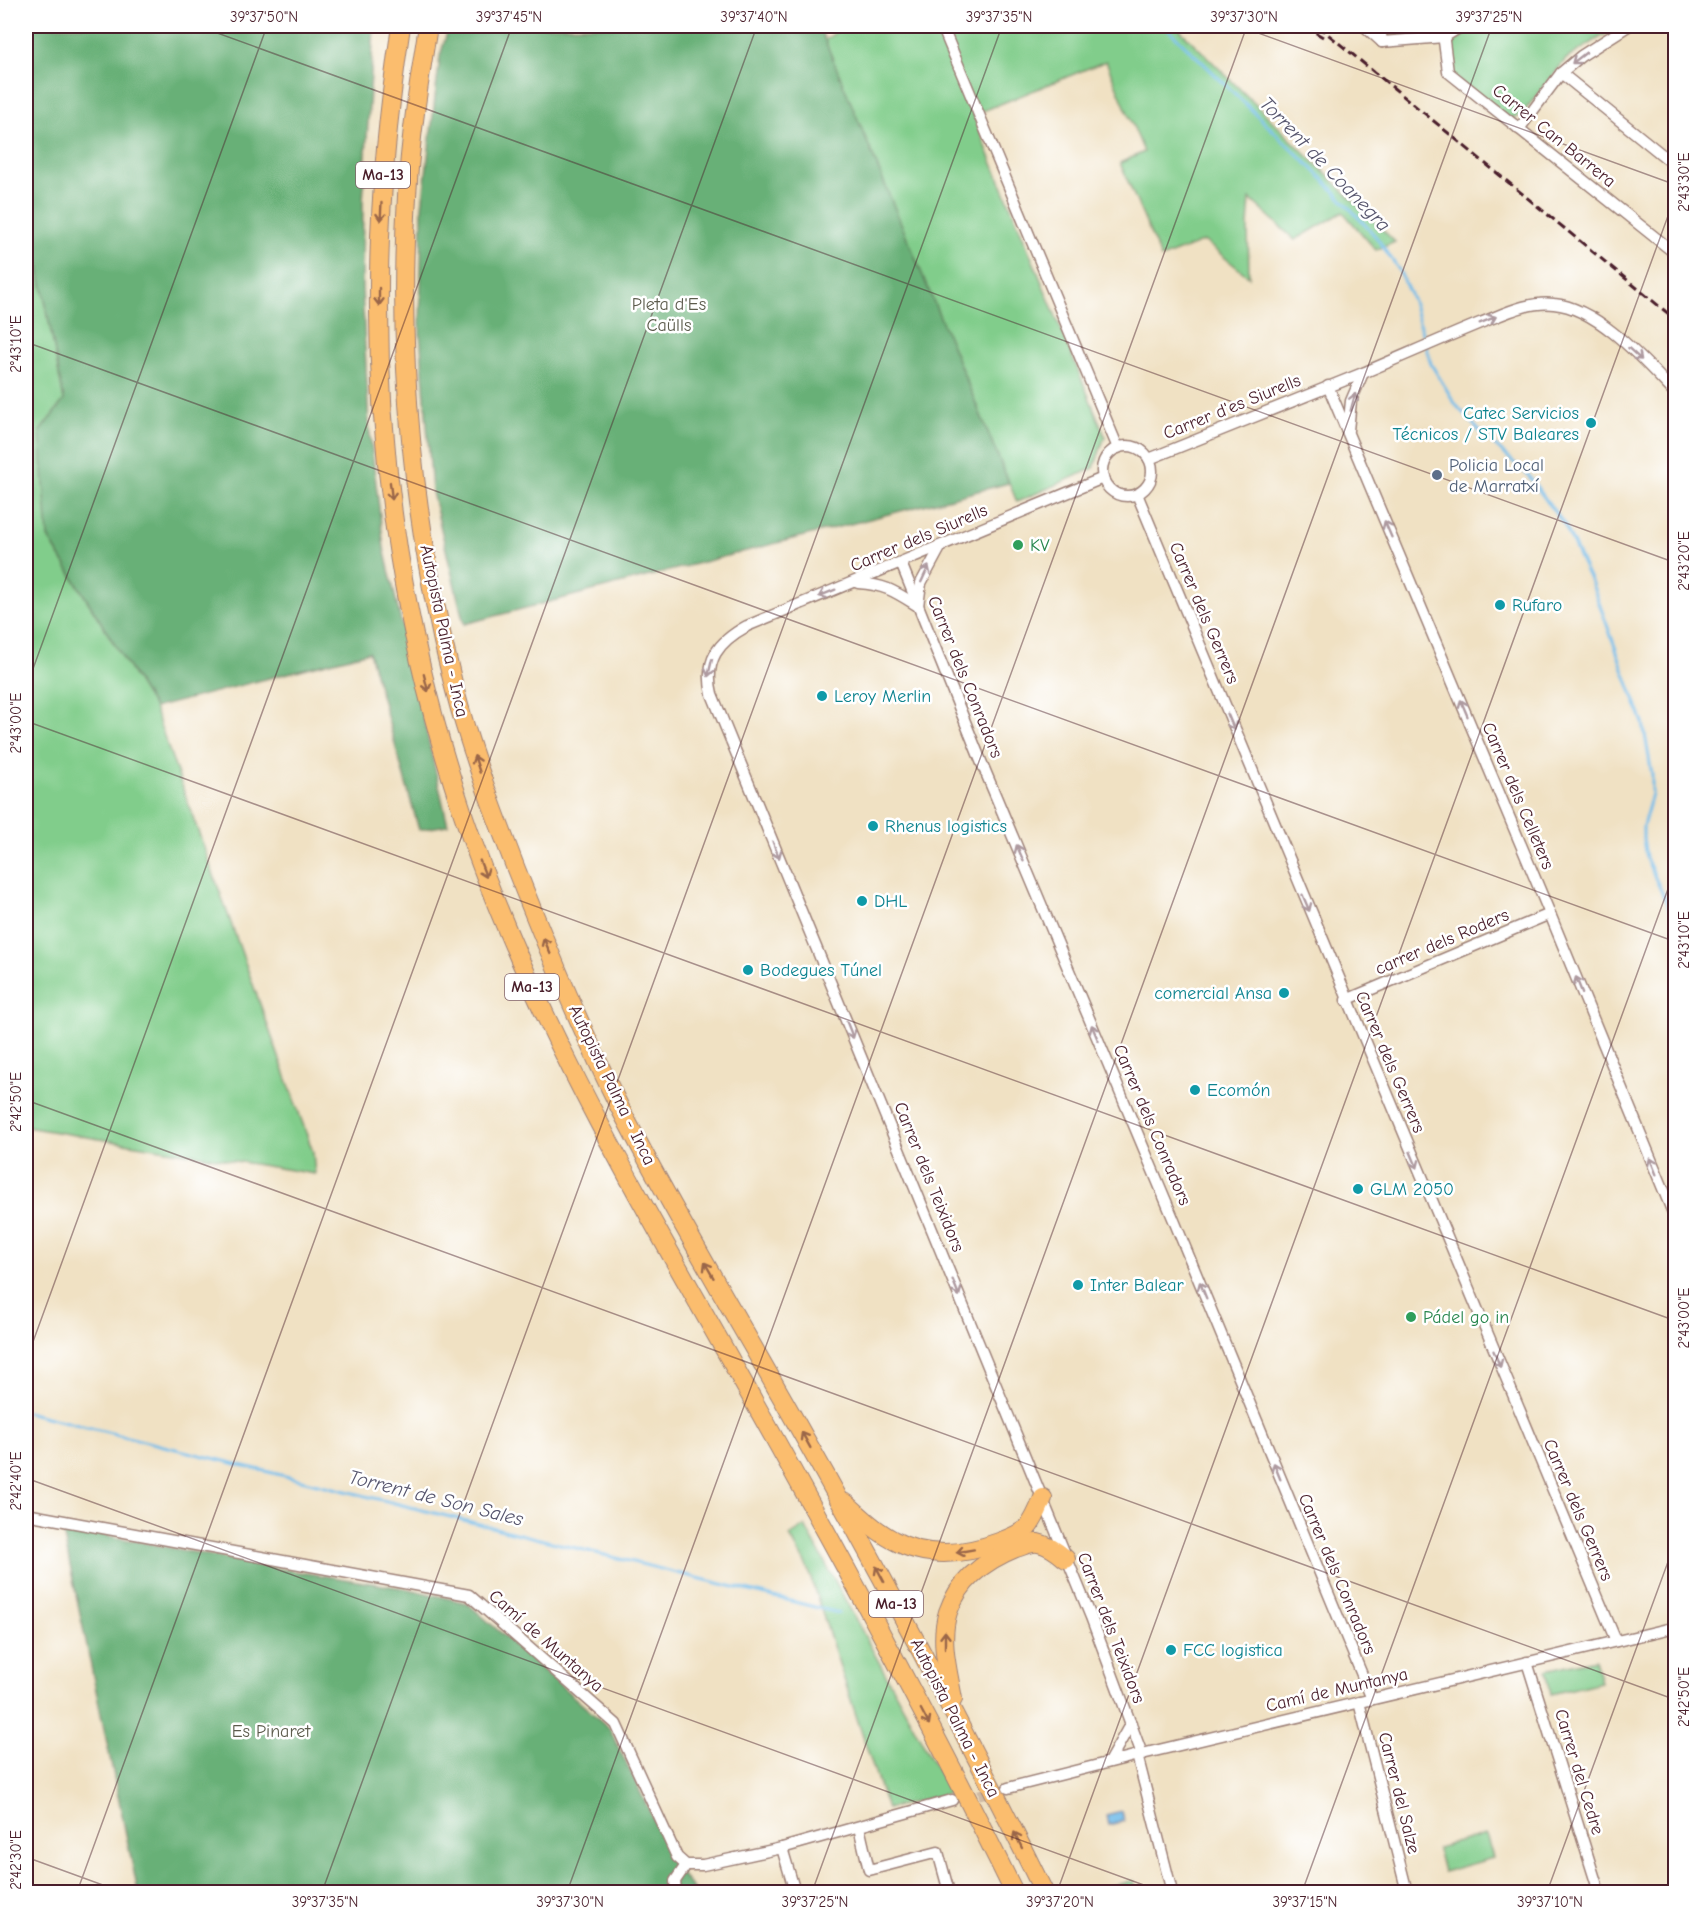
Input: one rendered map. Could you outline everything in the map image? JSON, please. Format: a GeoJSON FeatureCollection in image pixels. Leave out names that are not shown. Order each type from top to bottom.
{"type":"FeatureCollection","features":[{"type":"Feature","properties":{"kind":"highway"},"geometry":{"type":"LineString","coordinates":[[389,26],[383,67],[389,112]]}},
{"type":"Feature","properties":{"kind":"highway","name":"Autopista Palma - Inca"},"geometry":{"type":"LineString","coordinates":[[401,26],[389,112],[381,209],[379,289],[381,391],[390,492],[409,606],[447,763],[469,831],[517,953],[598,1123],[826,1531],[957,1776],[1014,1893]]}},
{"type":"Feature","properties":{"kind":"highway","name":"Autopista Palma - Inca"},"geometry":{"type":"LineString","coordinates":[[428,26],[417,92],[407,193],[405,343],[408,394],[417,494],[433,593],[461,711],[485,788],[560,977],[618,1103],[691,1240],[834,1491],[956,1718],[1044,1893]]}},
{"type":"Feature","properties":{"kind":"highway"},"geometry":{"type":"LineString","coordinates":[[417,92],[431,71],[440,26]]}},
{"type":"Feature","properties":{"kind":"highway"},"geometry":{"type":"LineString","coordinates":[[834,1491],[873,1527],[893,1540],[917,1551],[943,1554],[966,1553],[1017,1535],[1029,1526],[1043,1498]]}},
{"type":"Feature","properties":{"kind":"highway"},"geometry":{"type":"LineString","coordinates":[[956,1718],[945,1658],[944,1634],[948,1612],[958,1591],[972,1574],[989,1561],[1027,1544],[1038,1543],[1048,1546],[1066,1558]]}},
{"type":"Feature","properties":{"kind":"street"},"geometry":{"type":"LineString","coordinates":[[942,26],[1118,448]]}},
{"type":"Feature","properties":{"kind":"street"},"geometry":{"type":"LineString","coordinates":[[1364,26],[1382,42]]}},
{"type":"Feature","properties":{"kind":"street"},"geometry":{"type":"LineString","coordinates":[[1380,26],[1382,42]]}},
{"type":"Feature","properties":{"kind":"street"},"geometry":{"type":"LineString","coordinates":[[1382,42],[1462,26]]}},
{"type":"Feature","properties":{"kind":"street"},"geometry":{"type":"LineString","coordinates":[[1519,129],[1561,73],[1581,56],[1628,26]]}},
{"type":"Feature","properties":{"kind":"street","name":"Carrer Can Barrera"},"geometry":{"type":"LineString","coordinates":[[1443,31],[1448,72],[1676,254]]}},
{"type":"Feature","properties":{"kind":"street"},"geometry":{"type":"LineString","coordinates":[[1561,73],[1676,166]]}},
{"type":"Feature","properties":{"kind":"street","name":"Carrer d'es Siurells"},"geometry":{"type":"LineString","coordinates":[[1149,459],[1363,373],[1434,341],[1531,304],[1555,304],[1592,317],[1652,368],[1676,394]]}},
{"type":"Feature","properties":{"kind":"street"},"geometry":{"type":"LineString","coordinates":[[1347,432],[1351,401],[1363,373]]}},
{"type":"Feature","properties":{"kind":"street","name":"Carrer dels Celleters"},"geometry":{"type":"LineString","coordinates":[[1328,386],[1676,1220]]}},
{"type":"Feature","properties":{"kind":"street"},"geometry":{"type":"LineString","coordinates":[[1125,446],[1139,449],[1149,459],[1151,475],[1143,489],[1137,494],[1128,496],[1113,491],[1103,478],[1102,471],[1106,457],[1118,448],[1125,446]]}},
{"type":"Feature","properties":{"kind":"street","name":"Carrer dels Siurells"},"geometry":{"type":"LineString","coordinates":[[747,626],[1103,478]]}},
{"type":"Feature","properties":{"kind":"street","name":"Carrer dels Gerrers"},"geometry":{"type":"LineString","coordinates":[[1137,494],[1616,1641]]}},
{"type":"Feature","properties":{"kind":"street"},"geometry":{"type":"LineString","coordinates":[[854,582],[878,584],[892,589],[918,606],[921,583],[941,546]]}},
{"type":"Feature","properties":{"kind":"street","name":"Carrer dels Conradors"},"geometry":{"type":"LineString","coordinates":[[901,563],[978,754],[1372,1699]]}},
{"type":"Feature","properties":{"kind":"street","name":"Carrer dels Teixidors"},"geometry":{"type":"LineString","coordinates":[[747,626],[730,636],[718,649],[711,662],[708,677],[712,694],[1091,1617],[1131,1723],[1172,1893]]}},
{"type":"Feature","properties":{"kind":"street","name":"carrer dels Roders"},"geometry":{"type":"LineString","coordinates":[[1347,1000],[1550,914]]}},
{"type":"Feature","properties":{"kind":"street","name":"Camí de Muntanya"},"geometry":{"type":"LineString","coordinates":[[26,1514],[468,1594],[616,1724],[677,1857],[686,1865]]}},
{"type":"Feature","properties":{"kind":"street","name":"Camí de Muntanya"},"geometry":{"type":"LineString","coordinates":[[1008,1788],[1676,1627]]}},
{"type":"Feature","properties":{"kind":"street","name":"Carrer del Cedre"},"geometry":{"type":"LineString","coordinates":[[1527,1662],[1599,1893]]}},
{"type":"Feature","properties":{"kind":"street","name":"Carrer del Salze"},"geometry":{"type":"LineString","coordinates":[[1359,1702],[1407,1893]]}},
{"type":"Feature","properties":{"kind":"street"},"geometry":{"type":"LineString","coordinates":[[1109,1762],[1131,1723]]}},
{"type":"Feature","properties":{"kind":"street"},"geometry":{"type":"LineString","coordinates":[[676,1893],[675,1881],[686,1865],[703,1865],[782,1848],[952,1800]]}},
{"type":"Feature","properties":{"kind":"street"},"geometry":{"type":"LineString","coordinates":[[859,1827],[869,1870],[938,1852],[948,1893]]}},
{"type":"Feature","properties":{"kind":"street"},"geometry":{"type":"LineString","coordinates":[[782,1848],[795,1893]]}},
{"type":"Feature","properties":{"kind":"green space"},"geometry":{"type":"Polygon","coordinates":[[[26,26],[374,26],[363,202],[362,287],[369,427],[384,548],[448,825],[419,830],[369,652],[154,708],[48,537],[40,431],[64,400],[26,200],[26,26]]]}},
{"type":"Feature","properties":{"kind":"green space","name":"Pleta d'Es Caülls"},"geometry":{"type":"Polygon","coordinates":[[[449,26],[819,26],[1009,483],[464,624],[432,492],[420,333],[422,207],[440,56],[449,26]]]}},
{"type":"Feature","properties":{"kind":"green space"},"geometry":{"type":"Polygon","coordinates":[[[844,26],[1176,26],[1395,242],[1376,250],[1343,212],[1295,240],[1250,199],[1249,277],[1204,241],[1161,258],[1120,163],[1144,152],[1106,61],[973,115],[1105,436],[1094,468],[1017,502],[824,41],[844,26]]]}},
{"type":"Feature","properties":{"kind":"green space"},"geometry":{"type":"Polygon","coordinates":[[[1477,26],[1618,26],[1566,59],[1521,115],[1507,120],[1448,72],[1454,65],[1451,44],[1477,26]]]}},
{"type":"Feature","properties":{"kind":"green space"},"geometry":{"type":"Polygon","coordinates":[[[26,200],[64,400],[48,537],[154,708],[313,1152],[315,1174],[26,1127],[26,200]]]}},
{"type":"Feature","properties":{"kind":"green space"},"geometry":{"type":"Polygon","coordinates":[[[805,1526],[950,1793],[887,1809],[807,1567],[790,1536],[805,1526]]]}},
{"type":"Feature","properties":{"kind":"green space","name":"Es Pinaret"},"geometry":{"type":"Polygon","coordinates":[[[62,1527],[281,1569],[409,1589],[467,1603],[609,1728],[669,1851],[685,1880],[696,1892],[138,1892],[62,1527]]]}},
{"type":"Feature","properties":{"kind":"green space"},"geometry":{"type":"Polygon","coordinates":[[[1595,1659],[1601,1682],[1551,1694],[1546,1670],[1595,1659]]]}},
{"type":"Feature","properties":{"kind":"green space"},"geometry":{"type":"Polygon","coordinates":[[[1486,1834],[1493,1858],[1443,1872],[1437,1848],[1486,1834]]]}},
{"type":"Feature","properties":{"kind":"green space"},"geometry":{"type":"Polygon","coordinates":[[[1134,1881],[1136,1892],[1082,1892],[1134,1881]]]}},
{"type":"Feature","properties":{"kind":"water"},"geometry":{"type":"Polygon","coordinates":[[[1122,1811],[1124,1821],[1108,1825],[1106,1815],[1122,1811]]]}},
{"type":"Feature","properties":{"kind":"waterway","name":"Torrent de Coanegra"},"geometry":{"type":"LineString","coordinates":[[1165,26],[1325,181],[1377,238],[1399,270],[1413,301],[1431,364],[1456,405],[1483,435],[1528,475],[1565,526],[1592,584],[1643,723],[1652,775],[1652,794],[1643,826],[1646,858],[1676,923]]}},
{"type":"Feature","properties":{"kind":"waterway","name":"Torrent de Son Sales"},"geometry":{"type":"LineString","coordinates":[[26,1412],[839,1613]]}},
{"type":"Feature","properties":{"kind":"tunnel"},"geometry":{"type":"LineString","coordinates":[[964,1798],[999,1790]]}},
{"type":"Feature","properties":{"kind":"railway"},"geometry":{"type":"LineString","coordinates":[[1304,26],[1323,37]]}},
{"type":"Feature","properties":{"kind":"railway"},"geometry":{"type":"LineString","coordinates":[[1318,26],[1676,320]]}},
{"type":"Feature","properties":{"kind":"place","name":"Catec Servicios Técnicos / STV Baleares"},"geometry":{"type":"Point","coordinates":[1591,423]}},
{"type":"Feature","properties":{"kind":"place","name":"Policia Local de Marratxí"},"geometry":{"type":"Point","coordinates":[1437,475]}},
{"type":"Feature","properties":{"kind":"place","name":"KV"},"geometry":{"type":"Point","coordinates":[1018,545]}},
{"type":"Feature","properties":{"kind":"place","name":"Rufaro"},"geometry":{"type":"Point","coordinates":[1500,605]}},
{"type":"Feature","properties":{"kind":"place","name":"Leroy Merlin"},"geometry":{"type":"Point","coordinates":[822,696]}},
{"type":"Feature","properties":{"kind":"place","name":"Rhenus logistics"},"geometry":{"type":"Point","coordinates":[873,826]}},
{"type":"Feature","properties":{"kind":"place","name":"DHL"},"geometry":{"type":"Point","coordinates":[862,901]}},
{"type":"Feature","properties":{"kind":"place","name":"Bodegues Túnel"},"geometry":{"type":"Point","coordinates":[748,970]}},
{"type":"Feature","properties":{"kind":"place","name":"comercial Ansa"},"geometry":{"type":"Point","coordinates":[1284,993]}},
{"type":"Feature","properties":{"kind":"place","name":"Ecomón"},"geometry":{"type":"Point","coordinates":[1195,1090]}},
{"type":"Feature","properties":{"kind":"place","name":"GLM 2050"},"geometry":{"type":"Point","coordinates":[1358,1189]}},
{"type":"Feature","properties":{"kind":"place","name":"Inter Balear"},"geometry":{"type":"Point","coordinates":[1078,1285]}},
{"type":"Feature","properties":{"kind":"place","name":"Pádel go in"},"geometry":{"type":"Point","coordinates":[1411,1317]}},
{"type":"Feature","properties":{"kind":"place","name":"FCC logistica"},"geometry":{"type":"Point","coordinates":[1171,1650]}}]}
